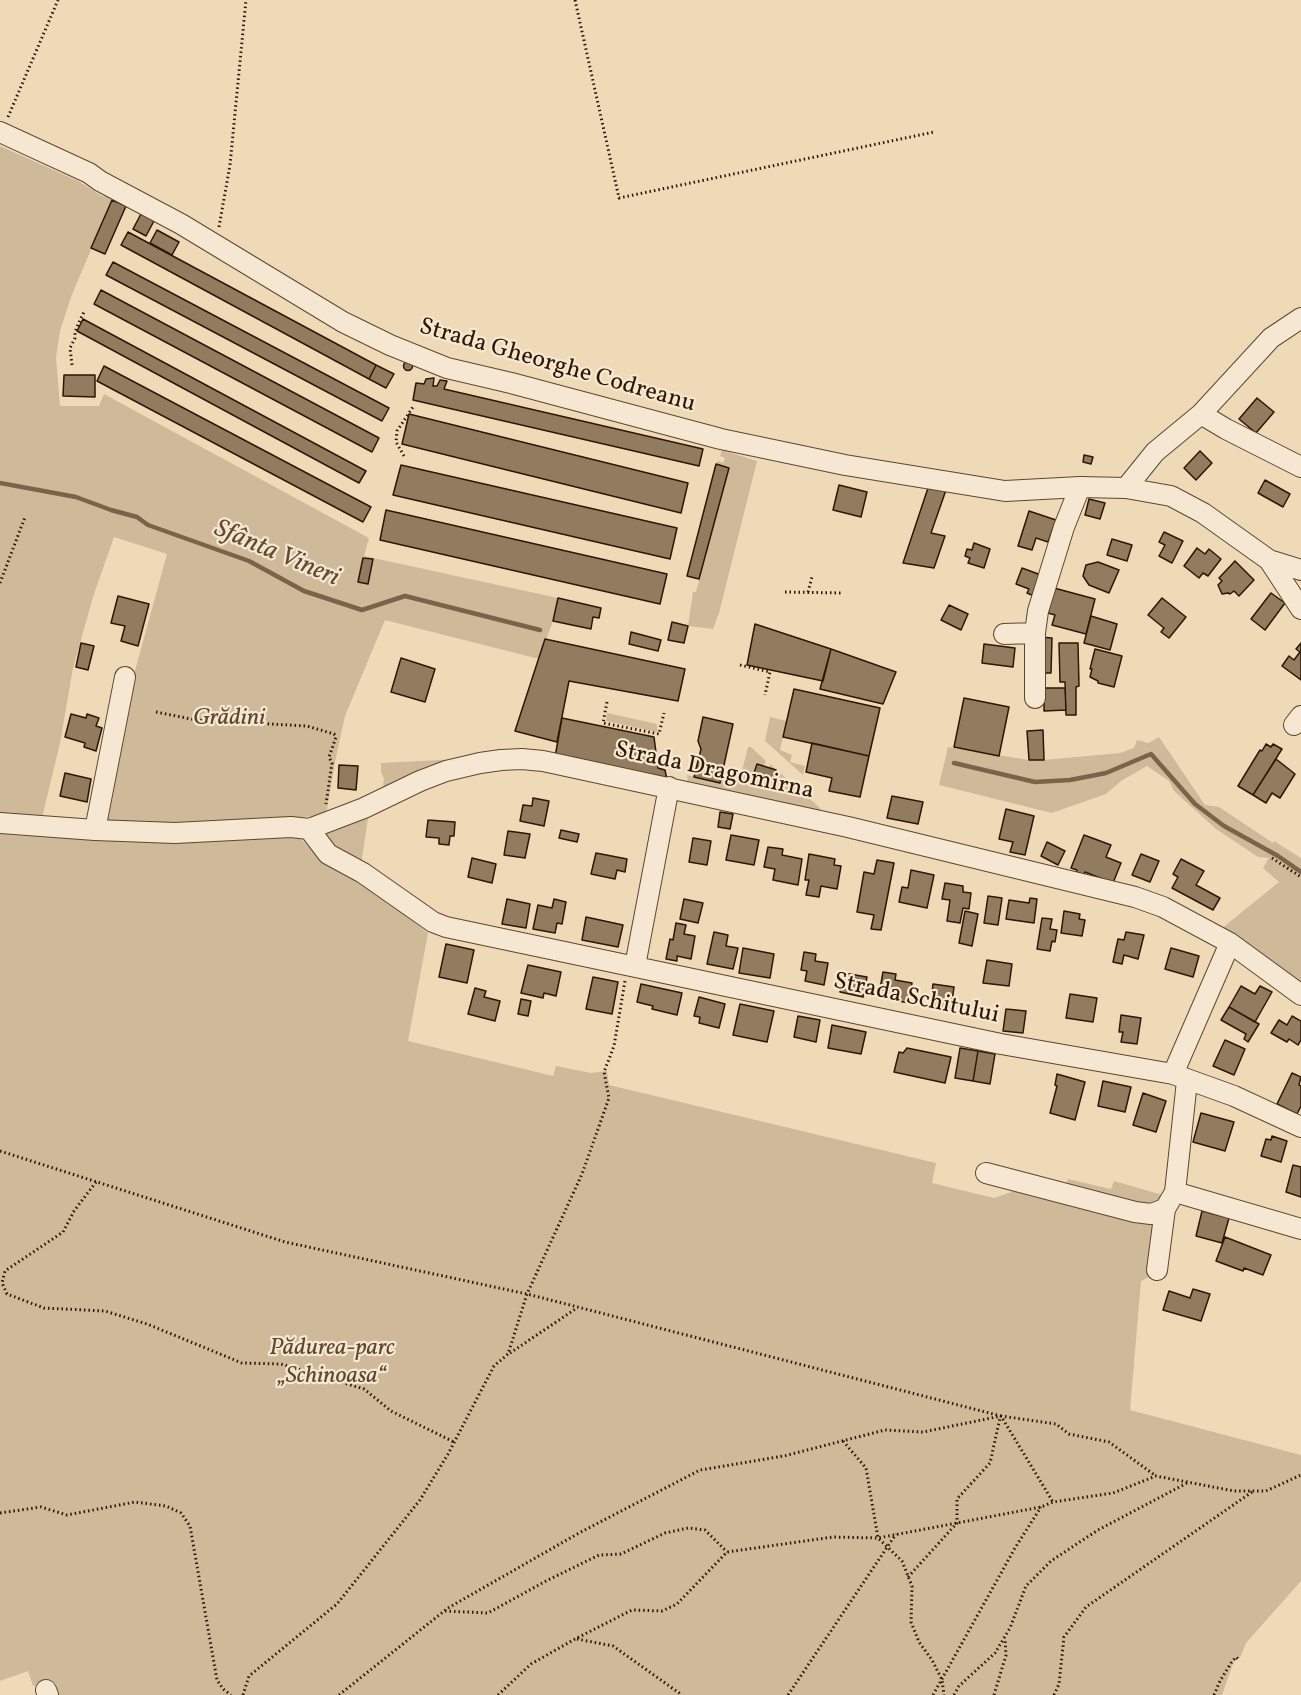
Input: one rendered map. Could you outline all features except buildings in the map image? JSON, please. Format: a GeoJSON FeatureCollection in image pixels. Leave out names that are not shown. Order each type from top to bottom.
{"type":"FeatureCollection","features":[{"type":"Feature","properties":{"kind":"street","name":"Strada Gheorghe Codreanu"},"geometry":{"type":"LineString","coordinates":[[1,132],[89,173],[100,182],[181,224],[343,322],[390,345],[447,368],[510,382],[721,439],[845,465],[1005,491],[1080,487],[1126,488],[1171,496],[1186,503],[1269,560],[1301,609]]}},
{"type":"Feature","properties":{"kind":"street"},"geometry":{"type":"LineString","coordinates":[[1126,488],[1155,452],[1201,414],[1271,338],[1301,318]]}},
{"type":"Feature","properties":{"kind":"street"},"geometry":{"type":"LineString","coordinates":[[1201,414],[1301,467]]}},
{"type":"Feature","properties":{"kind":"street"},"geometry":{"type":"LineString","coordinates":[[1035,698],[1035,633],[1038,611],[1064,527],[1080,487]]}},
{"type":"Feature","properties":{"kind":"street"},"geometry":{"type":"LineString","coordinates":[[1269,560],[1301,570]]}},
{"type":"Feature","properties":{"kind":"street"},"geometry":{"type":"LineString","coordinates":[[1004,634],[1035,633]]}},
{"type":"Feature","properties":{"kind":"street"},"geometry":{"type":"LineString","coordinates":[[95,830],[125,677]]}},
{"type":"Feature","properties":{"kind":"street","name":"Strada Dragomirna"},"geometry":{"type":"LineString","coordinates":[[0,823],[175,833],[316,826],[446,771],[501,760],[543,761],[860,830],[1135,897],[1164,907],[1230,943],[1301,995]]}},
{"type":"Feature","properties":{"kind":"street"},"geometry":{"type":"LineString","coordinates":[[631,965],[669,787]]}},
{"type":"Feature","properties":{"kind":"street","name":"Strada Schitului"},"geometry":{"type":"LineString","coordinates":[[316,826],[328,854],[363,873],[433,922],[446,927],[1000,1044],[1180,1078],[1234,1096],[1301,1127]]}},
{"type":"Feature","properties":{"kind":"street"},"geometry":{"type":"LineString","coordinates":[[1156,1270],[1165,1209],[1175,1192],[1180,1078],[1230,943]]}},
{"type":"Feature","properties":{"kind":"street"},"geometry":{"type":"LineString","coordinates":[[986,1173],[1135,1212],[1151,1214],[1165,1209]]}},
{"type":"Feature","properties":{"kind":"street"},"geometry":{"type":"LineString","coordinates":[[1175,1192],[1301,1229]]}},
{"type":"Feature","properties":{"kind":"path"},"geometry":{"type":"LineString","coordinates":[[1,132],[58,0]]}},
{"type":"Feature","properties":{"kind":"path"},"geometry":{"type":"LineString","coordinates":[[216,246],[230,165],[246,0]]}},
{"type":"Feature","properties":{"kind":"path"},"geometry":{"type":"LineString","coordinates":[[574,0],[618,198],[934,132]]}},
{"type":"Feature","properties":{"kind":"path"},"geometry":{"type":"LineString","coordinates":[[72,365],[70,348],[86,310]]}},
{"type":"Feature","properties":{"kind":"path"},"geometry":{"type":"LineString","coordinates":[[404,456],[396,442],[397,431],[413,407]]}},
{"type":"Feature","properties":{"kind":"path"},"geometry":{"type":"LineString","coordinates":[[0,583],[26,517]]}},
{"type":"Feature","properties":{"kind":"path"},"geometry":{"type":"LineString","coordinates":[[808,592],[812,577]]}},
{"type":"Feature","properties":{"kind":"path"},"geometry":{"type":"LineString","coordinates":[[785,592],[842,593]]}},
{"type":"Feature","properties":{"kind":"path"},"geometry":{"type":"LineString","coordinates":[[740,665],[770,672],[765,695]]}},
{"type":"Feature","properties":{"kind":"path"},"geometry":{"type":"LineString","coordinates":[[607,702],[603,723],[659,734],[664,713]]}},
{"type":"Feature","properties":{"kind":"path"},"geometry":{"type":"LineString","coordinates":[[156,712],[206,721],[307,726],[334,734],[336,737],[329,757],[332,763],[316,826]]}},
{"type":"Feature","properties":{"kind":"path"},"geometry":{"type":"LineString","coordinates":[[1272,858],[1301,877]]}},
{"type":"Feature","properties":{"kind":"path"},"geometry":{"type":"LineString","coordinates":[[508,1354],[526,1294],[582,1174],[609,1098],[604,1071],[614,1046],[631,965]]}},
{"type":"Feature","properties":{"kind":"path"},"geometry":{"type":"LineString","coordinates":[[0,1151],[285,1242],[526,1294],[1000,1416],[1056,1424],[1069,1434],[1109,1442],[1156,1476],[1234,1491],[1266,1491],[1301,1474]]}},
{"type":"Feature","properties":{"kind":"path"},"geometry":{"type":"LineString","coordinates":[[96,1182],[74,1211],[63,1232],[5,1271],[2,1283],[7,1294],[44,1308],[105,1311],[147,1324],[242,1363],[281,1364],[364,1389],[390,1411],[454,1442]]}},
{"type":"Feature","properties":{"kind":"path"},"geometry":{"type":"LineString","coordinates":[[243,1695],[249,1676],[337,1604],[420,1500],[494,1366],[578,1307]]}},
{"type":"Feature","properties":{"kind":"path"},"geometry":{"type":"LineString","coordinates":[[339,1695],[444,1611],[579,1533],[700,1470],[784,1456],[885,1430],[923,1432],[1000,1416]]}},
{"type":"Feature","properties":{"kind":"path"},"geometry":{"type":"LineString","coordinates":[[1000,1416],[1053,1502]]}},
{"type":"Feature","properties":{"kind":"path"},"geometry":{"type":"LineString","coordinates":[[908,1576],[957,1523],[957,1499],[990,1463],[1000,1416]]}},
{"type":"Feature","properties":{"kind":"path"},"geometry":{"type":"LineString","coordinates":[[843,1441],[866,1468],[878,1538],[902,1561],[912,1586],[911,1622],[919,1642],[932,1660],[942,1680],[944,1695]]}},
{"type":"Feature","properties":{"kind":"path"},"geometry":{"type":"LineString","coordinates":[[498,1695],[531,1664],[632,1610],[662,1611],[677,1604],[727,1552],[833,1537],[878,1538],[1113,1492],[1156,1476]]}},
{"type":"Feature","properties":{"kind":"path"},"geometry":{"type":"LineString","coordinates":[[954,1695],[959,1686],[995,1653],[1005,1637],[1026,1586],[1051,1561],[1098,1530],[1188,1483]]}},
{"type":"Feature","properties":{"kind":"path"},"geometry":{"type":"LineString","coordinates":[[1054,1695],[1059,1684],[1064,1637],[1086,1607],[1254,1491]]}},
{"type":"Feature","properties":{"kind":"path"},"geometry":{"type":"LineString","coordinates":[[0,1513],[41,1507],[67,1515],[135,1502],[166,1506],[181,1513],[190,1526],[218,1680],[223,1689],[231,1695]]}},
{"type":"Feature","properties":{"kind":"path"},"geometry":{"type":"LineString","coordinates":[[933,1695],[1015,1548],[1041,1507]]}},
{"type":"Feature","properties":{"kind":"path"},"geometry":{"type":"LineString","coordinates":[[444,1611],[488,1613],[599,1555],[621,1554],[665,1533],[688,1528],[705,1530],[727,1552]]}},
{"type":"Feature","properties":{"kind":"path"},"geometry":{"type":"LineString","coordinates":[[788,1695],[897,1534]]}},
{"type":"Feature","properties":{"kind":"path"},"geometry":{"type":"LineString","coordinates":[[994,1695],[1006,1654],[1005,1637]]}},
{"type":"Feature","properties":{"kind":"path"},"geometry":{"type":"LineString","coordinates":[[575,1639],[614,1646],[682,1695]]}},
{"type":"Feature","properties":{"kind":"path"},"geometry":{"type":"LineString","coordinates":[[1214,1695],[1231,1663],[1236,1657],[1238,1659]]}},
{"type":"Feature","properties":{"kind":"green space","name":"Grădini"},"geometry":{"type":"Polygon","coordinates":[[[0,146],[78,181],[102,196],[113,197],[71,297],[60,331],[56,357],[60,406],[99,406],[104,394],[369,538],[364,556],[558,598],[553,621],[539,659],[385,620],[345,716],[326,815],[238,823],[105,822],[133,678],[167,554],[114,537],[93,597],[73,668],[60,743],[42,818],[0,814],[0,146]]]}},
{"type":"Feature","properties":{"kind":"green space"},"geometry":{"type":"Polygon","coordinates":[[[722,450],[757,461],[713,629],[688,626],[693,592],[696,592],[729,468],[716,464],[718,461],[723,463],[725,458],[720,456],[722,450]]]}},
{"type":"Feature","properties":{"kind":"green space"},"geometry":{"type":"Polygon","coordinates":[[[607,713],[657,724],[657,732],[606,721],[607,713]]]}},
{"type":"Feature","properties":{"kind":"green space"},"geometry":{"type":"Polygon","coordinates":[[[770,717],[787,721],[780,750],[792,755],[790,762],[805,766],[803,775],[765,741],[770,717]]]}},
{"type":"Feature","properties":{"kind":"green space"},"geometry":{"type":"Polygon","coordinates":[[[1159,737],[1205,805],[1219,807],[1273,843],[1274,841],[1301,858],[1301,988],[1221,929],[1279,882],[1263,868],[1269,858],[1258,857],[1216,829],[1174,791],[1169,781],[1147,766],[1121,781],[1106,794],[1052,813],[939,785],[948,747],[1029,760],[1044,760],[1120,753],[1134,748],[1137,740],[1148,743],[1159,737]]]}},
{"type":"Feature","properties":{"kind":"green space"},"geometry":{"type":"Polygon","coordinates":[[[748,747],[751,747],[766,761],[764,766],[757,764],[755,774],[773,779],[776,770],[769,768],[770,764],[819,807],[824,816],[688,784],[687,775],[720,783],[723,769],[745,774],[742,771],[748,747]]]}},
{"type":"Feature","properties":{"kind":"green space"},"geometry":{"type":"Polygon","coordinates":[[[459,759],[366,801],[383,788],[381,763],[459,759]]]}},
{"type":"Feature","properties":{"kind":"green space"},"geometry":{"type":"Polygon","coordinates":[[[369,812],[361,865],[322,838],[328,827],[369,812]]]}},
{"type":"Feature","properties":{"kind":"green space","name":"Pădurea-parc „Schinoasa“"},"geometry":{"type":"Polygon","coordinates":[[[0,833],[298,836],[317,855],[357,878],[428,933],[408,1041],[553,1076],[556,1066],[591,1073],[607,1071],[609,1085],[936,1163],[932,1183],[994,1198],[1023,1188],[1156,1220],[1157,1228],[1149,1277],[1141,1281],[1130,1410],[1301,1455],[1301,1581],[1246,1643],[1240,1658],[1234,1661],[1222,1695],[56,1695],[52,1681],[33,1686],[28,1671],[0,1681],[0,833]]]}},
{"type":"Feature","properties":{"kind":"green space"},"geometry":{"type":"Polygon","coordinates":[[[1068,1179],[1111,1189],[1114,1181],[1166,1196],[1151,1209],[1064,1191],[1068,1179]]]}},
{"type":"Feature","properties":{"kind":"waterway","name":"Sfânta Vineri"},"geometry":{"type":"LineString","coordinates":[[0,483],[76,497],[137,517],[148,525],[249,561],[304,591],[362,610],[405,596],[540,630]]}},
{"type":"Feature","properties":{"kind":"waterway","name":"Sfânta Vineri"},"geometry":{"type":"LineString","coordinates":[[954,763],[1035,782],[1070,780],[1106,773],[1151,754],[1195,804],[1224,826],[1278,856],[1301,872]]}}]}
